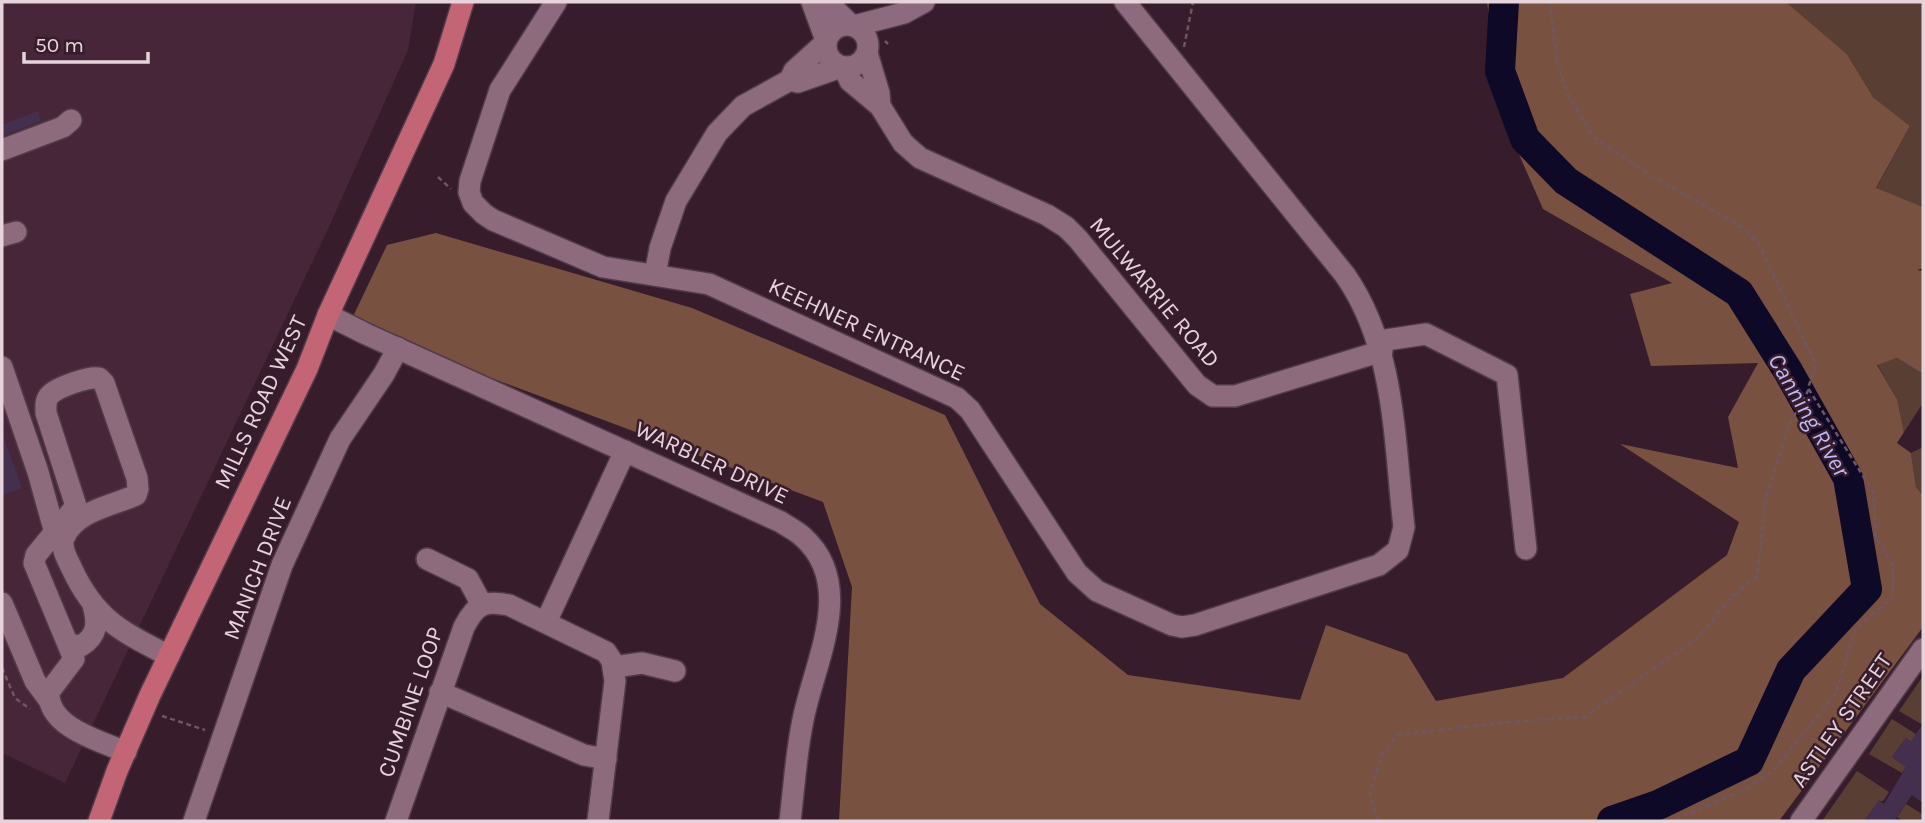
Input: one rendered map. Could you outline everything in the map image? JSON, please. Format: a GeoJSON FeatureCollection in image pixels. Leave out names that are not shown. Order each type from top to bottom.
{"type":"FeatureCollection","features":[{"type":"Feature","properties":{"kind":"main road","name":"MILLS ROAD WEST"},"geometry":{"type":"LineString","coordinates":[[99,821],[105,801],[169,656],[307,369],[328,315],[444,64],[463,2]]}},
{"type":"Feature","properties":{"kind":"street","name":"KEEHNER ENTRANCE"},"geometry":{"type":"LineString","coordinates":[[556,2],[500,90],[470,181],[473,203],[484,214],[603,267],[709,284],[957,398],[970,410],[1077,573],[1097,591],[1182,627],[1379,565],[1398,550],[1404,527],[1380,346],[1363,305],[1345,275],[1125,2]]}},
{"type":"Feature","properties":{"kind":"street"},"geometry":{"type":"LineString","coordinates":[[812,2],[826,42],[827,56],[842,68]]}},
{"type":"Feature","properties":{"kind":"street"},"geometry":{"type":"LineString","coordinates":[[827,2],[877,47]]}},
{"type":"Feature","properties":{"kind":"street"},"geometry":{"type":"LineString","coordinates":[[655,275],[660,248],[676,201],[717,133],[743,106],[790,80],[794,71],[826,42],[836,27],[853,26],[904,13],[924,2]]}},
{"type":"Feature","properties":{"kind":"street"},"geometry":{"type":"LineString","coordinates":[[790,80],[798,82],[860,63],[877,47],[904,13]]}},
{"type":"Feature","properties":{"kind":"street","name":"MULWARRIE ROAD"},"geometry":{"type":"LineString","coordinates":[[877,47],[880,106]]}},
{"type":"Feature","properties":{"kind":"street","name":"MULWARRIE ROAD"},"geometry":{"type":"LineString","coordinates":[[842,68],[850,81],[880,106],[895,134],[920,158],[1047,215],[1066,227],[1079,239],[1197,386],[1213,396],[1235,397],[1380,346],[1426,334],[1507,375],[1527,549]]}},
{"type":"Feature","properties":{"kind":"street"},"geometry":{"type":"LineString","coordinates":[[2,150],[63,127],[71,120]]}},
{"type":"Feature","properties":{"kind":"street","name":"WARBLER DRIVE"},"geometry":{"type":"LineString","coordinates":[[328,315],[781,522],[804,537],[821,560],[831,592],[828,625],[803,720],[790,821]]}},
{"type":"Feature","properties":{"kind":"street","name":"MANICH DRIVE"},"geometry":{"type":"LineString","coordinates":[[194,821],[282,565],[340,439],[384,374],[398,348]]}},
{"type":"Feature","properties":{"kind":"street"},"geometry":{"type":"LineString","coordinates":[[2,367],[38,472],[55,533]]}},
{"type":"Feature","properties":{"kind":"street"},"geometry":{"type":"LineString","coordinates":[[126,752],[70,726],[51,707],[49,692],[73,663],[74,655],[34,563],[36,555],[76,506],[46,413],[46,403],[53,392],[90,377],[99,378],[104,383],[137,478],[138,489],[136,495],[83,517],[65,536],[63,542],[66,556],[93,605],[113,625],[169,656]]}},
{"type":"Feature","properties":{"kind":"street"},"geometry":{"type":"LineString","coordinates":[[53,392],[95,510]]}},
{"type":"Feature","properties":{"kind":"street"},"geometry":{"type":"LineString","coordinates":[[546,622],[625,451]]}},
{"type":"Feature","properties":{"kind":"street"},"geometry":{"type":"LineString","coordinates":[[427,559],[468,579],[482,605],[495,602],[509,605],[600,648],[610,656],[615,681],[598,821]]}},
{"type":"Feature","properties":{"kind":"street"},"geometry":{"type":"LineString","coordinates":[[2,603],[35,681],[49,700]]}},
{"type":"Feature","properties":{"kind":"street"},"geometry":{"type":"LineString","coordinates":[[69,644],[81,646],[92,637],[96,629],[93,605]]}},
{"type":"Feature","properties":{"kind":"street","name":"CUMBINE LOOP"},"geometry":{"type":"LineString","coordinates":[[396,821],[464,627],[471,614],[482,605]]}},
{"type":"Feature","properties":{"kind":"street","name":"ASTLEY STREET"},"geometry":{"type":"LineString","coordinates":[[1801,821],[1923,649]]}},
{"type":"Feature","properties":{"kind":"street"},"geometry":{"type":"LineString","coordinates":[[614,667],[642,663],[675,671]]}},
{"type":"Feature","properties":{"kind":"street"},"geometry":{"type":"LineString","coordinates":[[440,692],[584,755],[606,759]]}},
{"type":"Feature","properties":{"kind":"path"},"geometry":{"type":"LineString","coordinates":[[1182,51],[1193,2]]}},
{"type":"Feature","properties":{"kind":"path"},"geometry":{"type":"LineString","coordinates":[[1378,821],[1370,793],[1382,755],[1397,735],[1507,722],[1585,718],[1697,638],[1730,599],[1757,576],[1766,498],[1788,427],[1809,390],[1816,365],[1759,244],[1744,228],[1652,176],[1594,138],[1569,97],[1557,61],[1550,2]]}},
{"type":"Feature","properties":{"kind":"path"},"geometry":{"type":"LineString","coordinates":[[438,177],[446,186],[456,190]]}},
{"type":"Feature","properties":{"kind":"path"},"geometry":{"type":"LineString","coordinates":[[1671,821],[1740,792],[1772,772],[1835,695],[1856,628],[1894,597],[1893,565],[1876,538],[1873,492],[1809,390]]}},
{"type":"Feature","properties":{"kind":"path"},"geometry":{"type":"LineString","coordinates":[[158,715],[206,731]]}},
{"type":"Feature","properties":{"kind":"shaded area"},"geometry":{"type":"Polygon","coordinates":[[[2,2],[416,2],[408,50],[328,229],[65,783],[2,753],[2,2]]]}},
{"type":"Feature","properties":{"kind":"shaded area"},"geometry":{"type":"Polygon","coordinates":[[[1487,2],[1786,2],[1847,54],[1873,97],[1910,126],[1876,188],[1923,207],[1923,268],[1917,270],[1923,271],[1923,374],[1897,358],[1877,365],[1897,399],[1904,432],[1897,443],[1911,453],[1916,487],[1923,495],[1923,627],[1779,821],[839,821],[852,587],[823,502],[349,325],[387,245],[436,233],[692,308],[945,415],[1040,604],[1128,675],[1300,700],[1326,625],[1407,654],[1436,701],[1563,678],[1727,555],[1739,522],[1620,444],[1738,468],[1728,417],[1758,363],[1651,366],[1630,294],[1672,283],[1543,209],[1504,120],[1487,2]]]}},
{"type":"Feature","properties":{"kind":"shaded area"},"geometry":{"type":"Polygon","coordinates":[[[1786,2],[1923,2],[1923,207],[1876,189],[1910,126],[1873,97],[1847,54],[1786,2]]]}},
{"type":"Feature","properties":{"kind":"shaded area"},"geometry":{"type":"Polygon","coordinates":[[[1897,358],[1923,374],[1923,403],[1904,432],[1897,399],[1877,364],[1897,358]]]}},
{"type":"Feature","properties":{"kind":"shaded area"},"geometry":{"type":"Polygon","coordinates":[[[1921,448],[1923,495],[1916,487],[1911,453],[1921,448]]]}},
{"type":"Feature","properties":{"kind":"shaded area"},"geometry":{"type":"Polygon","coordinates":[[[1923,676],[1923,725],[1899,711],[1923,676]]]}},
{"type":"Feature","properties":{"kind":"shaded area"},"geometry":{"type":"Polygon","coordinates":[[[1892,719],[1919,736],[1914,744],[1906,738],[1892,757],[1906,767],[1902,773],[1869,754],[1892,719]]]}},
{"type":"Feature","properties":{"kind":"shaded area"},"geometry":{"type":"Polygon","coordinates":[[[1857,771],[1889,792],[1883,801],[1879,801],[1864,821],[1822,821],[1857,771]]]}},
{"type":"Feature","properties":{"kind":"shaded area"},"geometry":{"type":"Polygon","coordinates":[[[1906,804],[1923,813],[1923,821],[1903,821],[1897,817],[1906,804]]]}},
{"type":"Feature","properties":{"kind":"building"},"geometry":{"type":"Polygon","coordinates":[[[38,111],[41,121],[2,136],[2,125],[38,111]]]}},
{"type":"Feature","properties":{"kind":"building"},"geometry":{"type":"Polygon","coordinates":[[[2,437],[22,488],[2,495],[2,437]]]}},
{"type":"Feature","properties":{"kind":"building"},"geometry":{"type":"Polygon","coordinates":[[[1923,724],[1923,803],[1912,795],[1894,821],[1864,821],[1879,800],[1884,804],[1906,767],[1892,757],[1906,738],[1911,741],[1923,724]]]}},
{"type":"Feature","properties":{"kind":"waterway","name":"Canning River"},"geometry":{"type":"LineString","coordinates":[[1504,2],[1500,71],[1525,139],[1566,181],[1739,293],[1788,371],[1848,478],[1867,589],[1791,670],[1749,761],[1658,805],[1612,821]]}}]}
